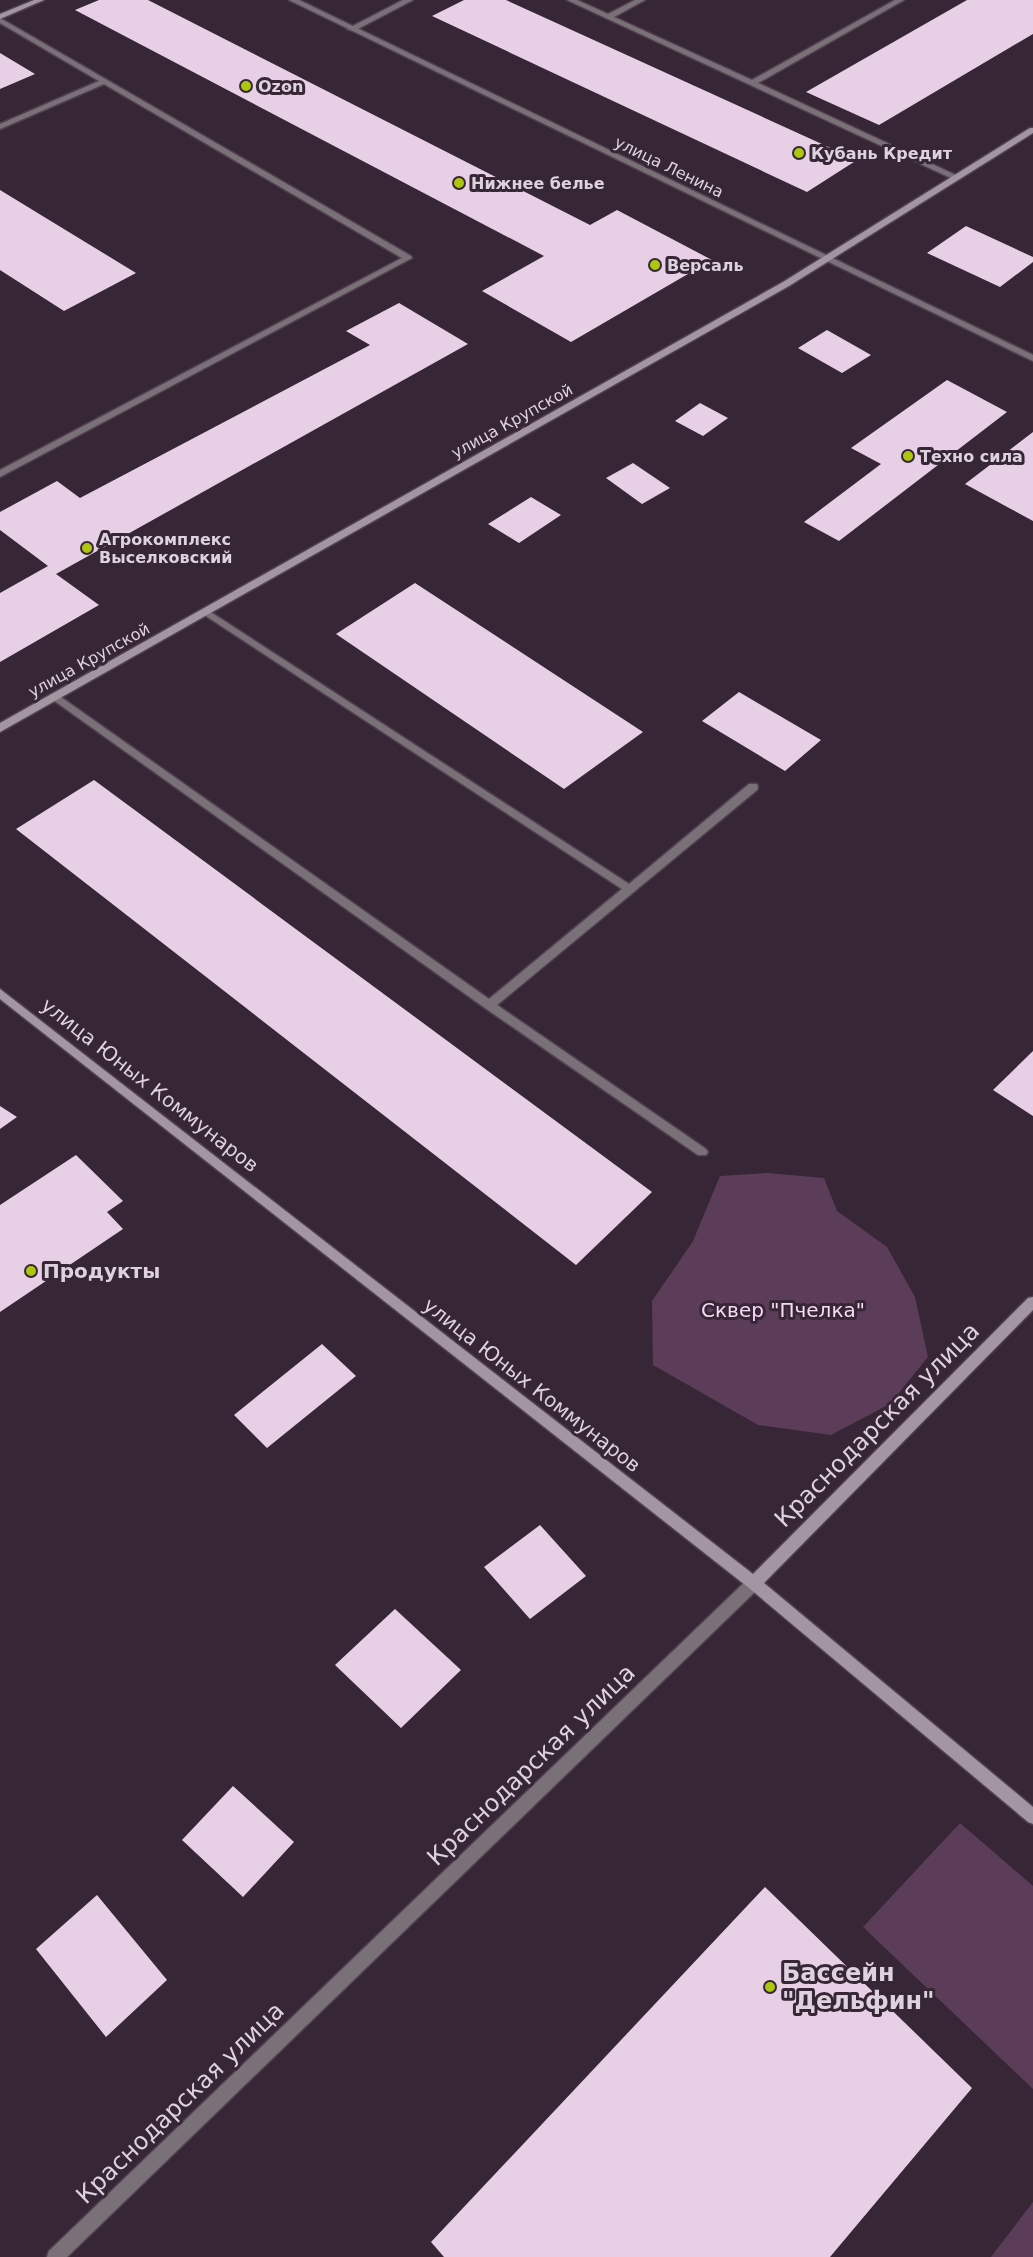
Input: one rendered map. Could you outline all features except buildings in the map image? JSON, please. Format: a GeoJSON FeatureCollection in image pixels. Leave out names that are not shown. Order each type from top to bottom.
{"type":"FeatureCollection","features":[{"type":"Feature","properties":{"kind":"street"},"geometry":{"type":"LineString","coordinates":[[0,19],[40,0]]}},
{"type":"Feature","properties":{"kind":"street","name":"улица Ленина"},"geometry":{"type":"LineString","coordinates":[[293,0],[824,259],[1033,358]]}},
{"type":"Feature","properties":{"kind":"street"},"geometry":{"type":"LineString","coordinates":[[351,28],[409,0]]}},
{"type":"Feature","properties":{"kind":"street"},"geometry":{"type":"LineString","coordinates":[[571,0],[956,177]]}},
{"type":"Feature","properties":{"kind":"street"},"geometry":{"type":"LineString","coordinates":[[608,17],[641,0]]}},
{"type":"Feature","properties":{"kind":"street"},"geometry":{"type":"LineString","coordinates":[[752,83],[900,0]]}},
{"type":"Feature","properties":{"kind":"street"},"geometry":{"type":"LineString","coordinates":[[0,19],[408,258],[0,474]]}},
{"type":"Feature","properties":{"kind":"street"},"geometry":{"type":"LineString","coordinates":[[0,127],[104,81]]}},
{"type":"Feature","properties":{"kind":"street","name":"улица Крупской"},"geometry":{"type":"LineString","coordinates":[[0,728],[786,284],[1033,130]]}},
{"type":"Feature","properties":{"kind":"street"},"geometry":{"type":"LineString","coordinates":[[206,612],[629,889]]}},
{"type":"Feature","properties":{"kind":"street"},"geometry":{"type":"LineString","coordinates":[[54,697],[489,1005],[702,1152]]}},
{"type":"Feature","properties":{"kind":"street"},"geometry":{"type":"LineString","coordinates":[[489,1005],[753,787]]}},
{"type":"Feature","properties":{"kind":"street","name":"улица Юных Коммунаров"},"geometry":{"type":"LineString","coordinates":[[0,993],[754,1583],[1033,1817]]}},
{"type":"Feature","properties":{"kind":"street","name":"Краснодарская улица"},"geometry":{"type":"LineString","coordinates":[[55,2257],[754,1583],[1033,1302]]}},
{"type":"Feature","properties":{"kind":"green space","name":"Сквер \"Пчелка\""},"geometry":{"type":"Polygon","coordinates":[[[767,1173],[824,1178],[837,1211],[887,1247],[915,1297],[928,1357],[890,1404],[831,1435],[758,1425],[653,1365],[652,1301],[693,1241],[720,1176],[767,1173]]]}},
{"type":"Feature","properties":{"kind":"green space"},"geometry":{"type":"Polygon","coordinates":[[[960,1823],[1033,1886],[1033,2089],[863,1927],[960,1823]]]}},
{"type":"Feature","properties":{"kind":"green space"},"geometry":{"type":"Polygon","coordinates":[[[1033,2202],[1033,2257],[991,2257],[1033,2202]]]}},
{"type":"Feature","properties":{"kind":"place","name":"Ozon"},"geometry":{"type":"Point","coordinates":[246,86]}},
{"type":"Feature","properties":{"kind":"place","name":"Кубань Кредит"},"geometry":{"type":"Point","coordinates":[799,153]}},
{"type":"Feature","properties":{"kind":"place","name":"Нижнее белье"},"geometry":{"type":"Point","coordinates":[459,183]}},
{"type":"Feature","properties":{"kind":"place","name":"Версаль"},"geometry":{"type":"Point","coordinates":[655,265]}},
{"type":"Feature","properties":{"kind":"place","name":"Техно сила"},"geometry":{"type":"Point","coordinates":[908,456]}},
{"type":"Feature","properties":{"kind":"place","name":"Агрокомплекс Выселковский"},"geometry":{"type":"Point","coordinates":[87,548]}},
{"type":"Feature","properties":{"kind":"place","name":"Продукты"},"geometry":{"type":"Point","coordinates":[31,1271]}},
{"type":"Feature","properties":{"kind":"place","name":"Бассейн \"Дельфин\""},"geometry":{"type":"Point","coordinates":[770,1987]}}]}
